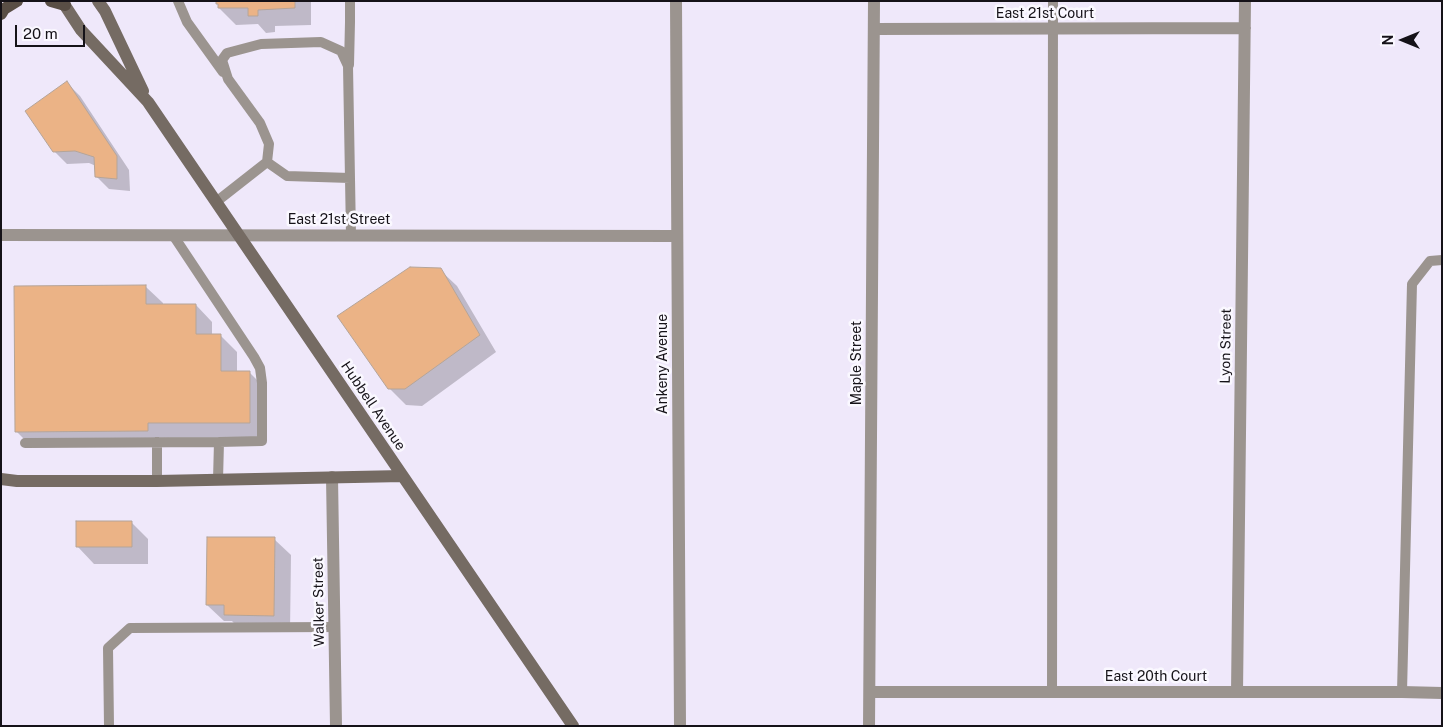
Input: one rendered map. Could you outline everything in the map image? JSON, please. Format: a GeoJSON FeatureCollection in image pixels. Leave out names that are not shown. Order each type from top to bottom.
{"type":"FeatureCollection","features":[{"type":"Feature","properties":{"kind":"main road"},"geometry":{"type":"LineString","coordinates":[[1,14],[4,9],[17,1]]}},
{"type":"Feature","properties":{"kind":"main road"},"geometry":{"type":"LineString","coordinates":[[51,1],[63,3]]}},
{"type":"Feature","properties":{"kind":"main road","name":"Hubbell Avenue"},"geometry":{"type":"LineString","coordinates":[[98,1],[148,102]]}},
{"type":"Feature","properties":{"kind":"main road","name":"Hubbell Avenue"},"geometry":{"type":"LineString","coordinates":[[63,3],[82,30],[148,102],[573,726]]}},
{"type":"Feature","properties":{"kind":"main road"},"geometry":{"type":"LineString","coordinates":[[1,479],[27,481],[157,481],[403,476]]}},
{"type":"Feature","properties":{"kind":"street","name":"Ankeny Avenue"},"geometry":{"type":"LineString","coordinates":[[676,1],[680,726]]}},
{"type":"Feature","properties":{"kind":"street","name":"Maple Street"},"geometry":{"type":"LineString","coordinates":[[869,726],[874,1]]}},
{"type":"Feature","properties":{"kind":"street","name":"Lyon Street"},"geometry":{"type":"LineString","coordinates":[[1237,692],[1245,1]]}},
{"type":"Feature","properties":{"kind":"street","name":"East 21st Court"},"geometry":{"type":"LineString","coordinates":[[874,29],[1245,28]]}},
{"type":"Feature","properties":{"kind":"street","name":"East 21st Street"},"geometry":{"type":"LineString","coordinates":[[1,235],[677,236]]}},
{"type":"Feature","properties":{"kind":"street","name":"Walker Street"},"geometry":{"type":"LineString","coordinates":[[332,477],[336,726]]}},
{"type":"Feature","properties":{"kind":"street","name":"East 20th Court"},"geometry":{"type":"LineString","coordinates":[[870,692],[1442,693]]}},
{"type":"Feature","properties":{"kind":"lane"},"geometry":{"type":"LineString","coordinates":[[178,1],[187,22],[260,122],[269,144],[267,162],[216,202]]}},
{"type":"Feature","properties":{"kind":"lane"},"geometry":{"type":"LineString","coordinates":[[350,1],[348,66],[351,235]]}},
{"type":"Feature","properties":{"kind":"lane"},"geometry":{"type":"LineString","coordinates":[[1052,692],[1053,1]]}},
{"type":"Feature","properties":{"kind":"lane"},"geometry":{"type":"LineString","coordinates":[[228,79],[222,60],[227,53],[261,44],[321,42],[341,51],[348,66]]}},
{"type":"Feature","properties":{"kind":"lane"},"geometry":{"type":"LineString","coordinates":[[267,162],[287,176],[350,178]]}},
{"type":"Feature","properties":{"kind":"lane"},"geometry":{"type":"LineString","coordinates":[[25,443],[262,441],[262,383],[260,368],[173,235]]}},
{"type":"Feature","properties":{"kind":"lane"},"geometry":{"type":"LineString","coordinates":[[1402,692],[1412,284],[1430,261],[1442,260]]}},
{"type":"Feature","properties":{"kind":"lane"},"geometry":{"type":"LineString","coordinates":[[157,442],[157,481]]}},
{"type":"Feature","properties":{"kind":"lane"},"geometry":{"type":"LineString","coordinates":[[218,480],[219,442]]}},
{"type":"Feature","properties":{"kind":"lane"},"geometry":{"type":"LineString","coordinates":[[109,726],[108,648],[130,628],[334,626]]}},
{"type":"Feature","properties":{"kind":"building"},"geometry":{"type":"Polygon","coordinates":[[[216,1],[295,1],[295,8],[258,10],[258,16],[248,16],[248,8],[218,8],[216,1]]]}},
{"type":"Feature","properties":{"kind":"building"},"geometry":{"type":"Polygon","coordinates":[[[67,81],[117,156],[117,179],[95,177],[94,157],[75,151],[53,152],[25,111],[67,81]]]}},
{"type":"Feature","properties":{"kind":"building"},"geometry":{"type":"Polygon","coordinates":[[[410,267],[441,268],[480,335],[405,389],[388,389],[337,316],[410,267]]]}},
{"type":"Feature","properties":{"kind":"building"},"geometry":{"type":"Polygon","coordinates":[[[146,285],[146,304],[196,304],[196,334],[221,334],[221,371],[250,371],[250,423],[148,423],[148,431],[15,432],[14,286],[146,285]]]}},
{"type":"Feature","properties":{"kind":"building"},"geometry":{"type":"Polygon","coordinates":[[[76,521],[132,521],[132,547],[76,547],[76,521]]]}},
{"type":"Feature","properties":{"kind":"building"},"geometry":{"type":"Polygon","coordinates":[[[207,537],[275,537],[274,616],[224,615],[224,605],[206,605],[207,537]]]}}]}
